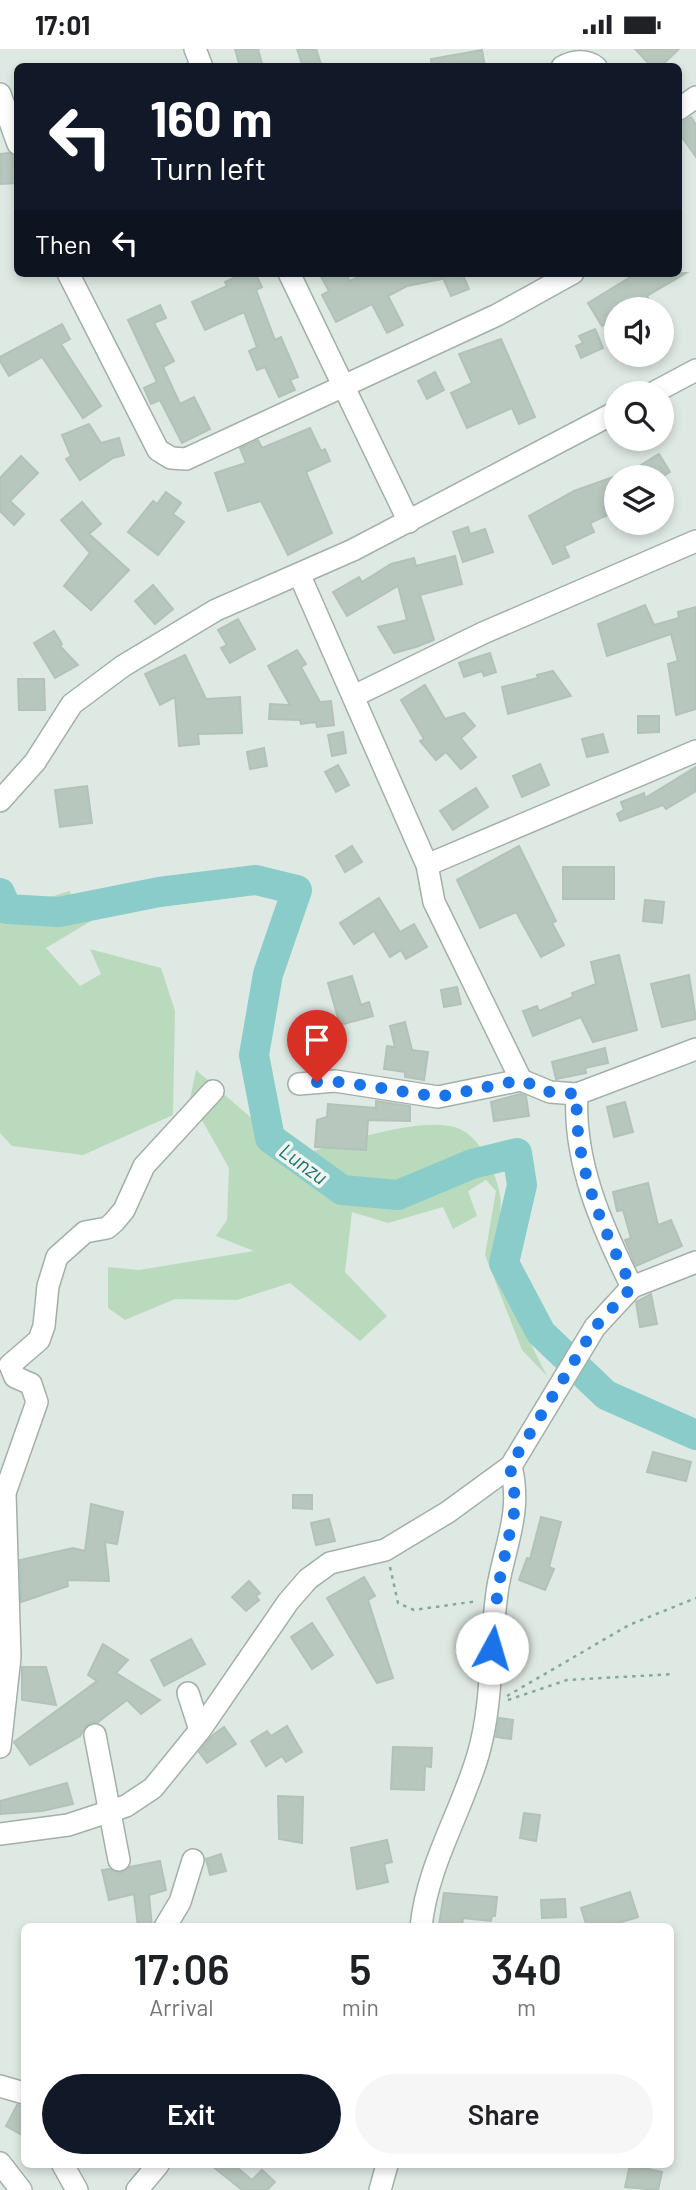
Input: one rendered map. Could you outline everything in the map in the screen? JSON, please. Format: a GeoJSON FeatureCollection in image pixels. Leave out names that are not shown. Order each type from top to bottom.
{"type":"FeatureCollection","features":[{"type":"Feature","properties":{"kind":"street"},"geometry":{"type":"LineString","coordinates":[[0,94],[14,133]]}},
{"type":"Feature","properties":{"kind":"street"},"geometry":{"type":"LineString","coordinates":[[70,277],[158,450],[172,458],[186,459],[497,315],[566,277]]}},
{"type":"Feature","properties":{"kind":"street"},"geometry":{"type":"LineString","coordinates":[[291,277],[409,522]]}},
{"type":"Feature","properties":{"kind":"street"},"geometry":{"type":"LineString","coordinates":[[674,382],[696,370]]}},
{"type":"Feature","properties":{"kind":"street"},"geometry":{"type":"LineString","coordinates":[[0,801],[35,762],[72,703],[82,693],[201,618],[300,576],[409,522],[604,418]]}},
{"type":"Feature","properties":{"kind":"street"},"geometry":{"type":"LineString","coordinates":[[354,696],[483,633],[696,541]]}},
{"type":"Feature","properties":{"kind":"street"},"geometry":{"type":"LineString","coordinates":[[300,576],[427,865],[434,902],[521,1080]]}},
{"type":"Feature","properties":{"kind":"street"},"geometry":{"type":"LineString","coordinates":[[427,865],[696,751]]}},
{"type":"Feature","properties":{"kind":"street"},"geometry":{"type":"LineString","coordinates":[[299,1084],[335,1081],[438,1097],[521,1080],[550,1092],[577,1094],[696,1049]]}},
{"type":"Feature","properties":{"kind":"street"},"geometry":{"type":"LineString","coordinates":[[0,1747],[10,1657],[5,1493],[37,1402],[31,1384],[15,1377],[10,1365],[39,1340],[44,1326],[48,1286],[57,1257],[82,1234],[107,1228],[114,1222],[124,1210],[144,1167],[213,1091]]}},
{"type":"Feature","properties":{"kind":"street"},"geometry":{"type":"LineString","coordinates":[[577,1094],[575,1123],[587,1179],[604,1230],[632,1287]]}},
{"type":"Feature","properties":{"kind":"street"},"geometry":{"type":"LineString","coordinates":[[0,1835],[68,1825],[126,1806],[153,1788],[200,1730],[288,1602],[308,1579],[330,1563],[385,1550],[448,1512],[510,1466],[595,1327],[632,1287],[696,1262]]}},
{"type":"Feature","properties":{"kind":"street"},"geometry":{"type":"LineString","coordinates":[[422,1923],[429,1881],[474,1766],[489,1706],[497,1598],[516,1504],[510,1466]]}},
{"type":"Feature","properties":{"kind":"street"},"geometry":{"type":"LineString","coordinates":[[188,1693],[200,1730]]}},
{"type":"Feature","properties":{"kind":"street"},"geometry":{"type":"LineString","coordinates":[[95,1735],[119,1860]]}},
{"type":"Feature","properties":{"kind":"street"},"geometry":{"type":"LineString","coordinates":[[167,1923],[180,1902],[193,1860]]}},
{"type":"Feature","properties":{"kind":"street"},"geometry":{"type":"LineString","coordinates":[[0,2087],[21,2092]]}},
{"type":"Feature","properties":{"kind":"street"},"geometry":{"type":"LineString","coordinates":[[0,2164],[21,2190]]}},
{"type":"Feature","properties":{"kind":"street"},"geometry":{"type":"LineString","coordinates":[[65,2168],[77,2190]]}},
{"type":"Feature","properties":{"kind":"street"},"geometry":{"type":"LineString","coordinates":[[137,2190],[155,2168]]}},
{"type":"Feature","properties":{"kind":"street"},"geometry":{"type":"LineString","coordinates":[[380,2190],[386,2168]]}},
{"type":"Feature","properties":{"kind":"path"},"geometry":{"type":"LineString","coordinates":[[385,1550],[398,1603],[414,1610],[497,1598]]}},
{"type":"Feature","properties":{"kind":"path"},"geometry":{"type":"LineString","coordinates":[[489,1706],[629,1625],[696,1598]]}},
{"type":"Feature","properties":{"kind":"path"},"geometry":{"type":"LineString","coordinates":[[489,1706],[567,1681],[674,1674]]}},
{"type":"Feature","properties":{"kind":"green space"},"geometry":{"type":"Polygon","coordinates":[[[69,891],[91,921],[46,948],[80,986],[101,974],[90,949],[161,968],[175,1011],[173,1115],[83,1155],[12,1146],[0,1133],[0,914],[69,891]]]}},
{"type":"Feature","properties":{"kind":"green space"},"geometry":{"type":"Polygon","coordinates":[[[196,1070],[295,1156],[379,1133],[424,1125],[444,1125],[460,1129],[475,1140],[487,1158],[500,1195],[496,1247],[498,1266],[517,1315],[547,1376],[522,1350],[485,1255],[496,1191],[486,1180],[468,1191],[477,1216],[453,1229],[443,1207],[388,1223],[352,1212],[345,1272],[387,1316],[360,1341],[290,1283],[237,1300],[175,1299],[125,1320],[108,1308],[108,1267],[139,1270],[254,1251],[216,1236],[227,1220],[229,1168],[190,1099],[196,1070]]]}},
{"type":"Feature","properties":{"kind":"building"},"geometry":{"type":"Polygon","coordinates":[[[235,49],[258,49],[262,63],[239,63],[235,49]]]}},
{"type":"Feature","properties":{"kind":"building"},"geometry":{"type":"Polygon","coordinates":[[[297,49],[316,49],[321,63],[302,63],[297,49]]]}},
{"type":"Feature","properties":{"kind":"building"},"geometry":{"type":"Polygon","coordinates":[[[635,49],[679,49],[664,63],[648,63],[635,49]]]}},
{"type":"Feature","properties":{"kind":"building"},"geometry":{"type":"Polygon","coordinates":[[[482,50],[484,63],[432,63],[431,59],[482,50]]]}},
{"type":"Feature","properties":{"kind":"building"},"geometry":{"type":"Polygon","coordinates":[[[691,117],[696,125],[696,157],[682,137],[682,122],[691,117]]]}},
{"type":"Feature","properties":{"kind":"building"},"geometry":{"type":"Polygon","coordinates":[[[9,153],[13,156],[14,183],[1,184],[0,154],[9,153]]]}},
{"type":"Feature","properties":{"kind":"building"},"geometry":{"type":"Polygon","coordinates":[[[236,277],[257,277],[262,287],[256,290],[275,340],[281,337],[298,377],[290,380],[295,390],[279,397],[265,367],[257,370],[249,351],[257,347],[244,312],[205,330],[192,302],[227,286],[225,282],[236,277]]]}},
{"type":"Feature","properties":{"kind":"building"},"geometry":{"type":"Polygon","coordinates":[[[321,277],[348,277],[350,281],[358,277],[442,279],[407,286],[388,296],[403,325],[387,333],[372,304],[336,322],[322,295],[329,291],[321,277]]]}},
{"type":"Feature","properties":{"kind":"building"},"geometry":{"type":"Polygon","coordinates":[[[464,277],[469,289],[451,296],[443,278],[464,277]]]}},
{"type":"Feature","properties":{"kind":"building"},"geometry":{"type":"Polygon","coordinates":[[[630,277],[679,277],[648,297],[604,297],[602,326],[588,303],[630,277]]]}},
{"type":"Feature","properties":{"kind":"building"},"geometry":{"type":"Polygon","coordinates":[[[160,305],[166,318],[154,323],[174,361],[163,367],[180,404],[194,397],[210,429],[182,443],[160,400],[151,404],[144,388],[157,382],[128,320],[160,305]]]}},
{"type":"Feature","properties":{"kind":"building"},"geometry":{"type":"Polygon","coordinates":[[[62,324],[70,339],[61,344],[101,406],[83,418],[42,357],[9,376],[0,361],[0,357],[62,324]]]}},
{"type":"Feature","properties":{"kind":"building"},"geometry":{"type":"Polygon","coordinates":[[[595,329],[603,348],[581,358],[576,346],[583,343],[579,336],[595,329]]]}},
{"type":"Feature","properties":{"kind":"building"},"geometry":{"type":"Polygon","coordinates":[[[501,339],[535,417],[519,424],[512,408],[467,428],[451,393],[472,383],[459,354],[501,339]]]}},
{"type":"Feature","properties":{"kind":"building"},"geometry":{"type":"Polygon","coordinates":[[[435,372],[444,390],[427,399],[418,381],[435,372]]]}},
{"type":"Feature","properties":{"kind":"building"},"geometry":{"type":"Polygon","coordinates":[[[89,424],[101,443],[119,438],[124,455],[113,458],[80,480],[66,459],[71,456],[62,435],[89,424]]]}},
{"type":"Feature","properties":{"kind":"building"},"geometry":{"type":"Polygon","coordinates":[[[310,428],[321,451],[325,449],[330,461],[306,472],[332,533],[288,555],[261,501],[228,511],[215,473],[246,463],[240,448],[258,440],[262,448],[310,428]]]}},
{"type":"Feature","properties":{"kind":"building"},"geometry":{"type":"Polygon","coordinates":[[[659,454],[666,465],[641,465],[659,454]]]}},
{"type":"Feature","properties":{"kind":"building"},"geometry":{"type":"Polygon","coordinates":[[[21,456],[38,473],[10,501],[24,514],[14,525],[0,511],[0,478],[21,456]]]}},
{"type":"Feature","properties":{"kind":"building"},"geometry":{"type":"Polygon","coordinates":[[[604,480],[604,517],[590,523],[594,532],[564,546],[569,557],[553,564],[529,516],[574,491],[604,480]]]}},
{"type":"Feature","properties":{"kind":"building"},"geometry":{"type":"Polygon","coordinates":[[[166,492],[181,503],[173,514],[184,522],[158,555],[128,532],[153,501],[157,504],[166,492]]]}},
{"type":"Feature","properties":{"kind":"building"},"geometry":{"type":"Polygon","coordinates":[[[82,502],[101,524],[89,534],[129,570],[91,610],[64,586],[90,553],[61,520],[82,502]]]}},
{"type":"Feature","properties":{"kind":"building"},"geometry":{"type":"Polygon","coordinates":[[[468,527],[470,534],[485,529],[493,552],[463,562],[453,532],[468,527]]]}},
{"type":"Feature","properties":{"kind":"building"},"geometry":{"type":"Polygon","coordinates":[[[455,556],[462,584],[420,595],[434,640],[416,647],[394,653],[378,627],[407,620],[398,586],[347,616],[333,592],[359,577],[362,582],[391,564],[414,558],[416,566],[455,556]]]}},
{"type":"Feature","properties":{"kind":"building"},"geometry":{"type":"Polygon","coordinates":[[[153,585],[173,609],[155,624],[135,601],[153,585]]]}},
{"type":"Feature","properties":{"kind":"building"},"geometry":{"type":"Polygon","coordinates":[[[645,605],[654,625],[679,618],[678,612],[696,607],[696,709],[676,715],[668,664],[678,661],[671,634],[607,656],[598,624],[645,605]]]}},
{"type":"Feature","properties":{"kind":"building"},"geometry":{"type":"Polygon","coordinates":[[[238,619],[255,649],[230,663],[221,648],[227,645],[218,630],[238,619]]]}},
{"type":"Feature","properties":{"kind":"building"},"geometry":{"type":"Polygon","coordinates":[[[54,631],[62,644],[60,646],[78,665],[55,678],[34,643],[54,631]]]}},
{"type":"Feature","properties":{"kind":"building"},"geometry":{"type":"Polygon","coordinates":[[[297,650],[306,664],[301,667],[320,702],[331,701],[334,725],[317,727],[316,722],[301,724],[300,720],[269,719],[270,704],[290,705],[268,666],[297,650]]]}},
{"type":"Feature","properties":{"kind":"building"},"geometry":{"type":"Polygon","coordinates":[[[490,653],[496,672],[484,676],[482,671],[464,677],[459,663],[490,653]]]}},
{"type":"Feature","properties":{"kind":"building"},"geometry":{"type":"Polygon","coordinates":[[[185,655],[206,699],[240,697],[242,733],[198,734],[199,744],[179,746],[175,697],[160,705],[145,674],[185,655]]]}},
{"type":"Feature","properties":{"kind":"building"},"geometry":{"type":"Polygon","coordinates":[[[553,671],[571,696],[508,714],[502,687],[538,678],[537,675],[553,671]]]}},
{"type":"Feature","properties":{"kind":"building"},"geometry":{"type":"Polygon","coordinates":[[[18,679],[44,679],[45,710],[19,710],[18,679]]]}},
{"type":"Feature","properties":{"kind":"building"},"geometry":{"type":"Polygon","coordinates":[[[425,685],[445,719],[464,713],[475,726],[461,738],[476,757],[461,769],[446,752],[436,760],[420,741],[424,739],[401,700],[425,685]]]}},
{"type":"Feature","properties":{"kind":"building"},"geometry":{"type":"Polygon","coordinates":[[[638,716],[659,716],[659,732],[638,733],[638,716]]]}},
{"type":"Feature","properties":{"kind":"building"},"geometry":{"type":"Polygon","coordinates":[[[343,732],[346,753],[332,756],[328,735],[343,732]]]}},
{"type":"Feature","properties":{"kind":"building"},"geometry":{"type":"Polygon","coordinates":[[[603,734],[608,752],[587,757],[582,739],[603,734]]]}},
{"type":"Feature","properties":{"kind":"building"},"geometry":{"type":"Polygon","coordinates":[[[264,748],[267,766],[250,769],[247,752],[264,748]]]}},
{"type":"Feature","properties":{"kind":"building"},"geometry":{"type":"Polygon","coordinates":[[[540,764],[549,785],[522,797],[513,776],[540,764]]]}},
{"type":"Feature","properties":{"kind":"building"},"geometry":{"type":"Polygon","coordinates":[[[338,765],[349,785],[336,792],[325,772],[338,765]]]}},
{"type":"Feature","properties":{"kind":"building"},"geometry":{"type":"Polygon","coordinates":[[[696,767],[696,791],[666,809],[663,805],[620,821],[617,814],[624,810],[621,802],[644,793],[645,798],[696,767]]]}},
{"type":"Feature","properties":{"kind":"building"},"geometry":{"type":"Polygon","coordinates":[[[87,786],[92,823],[60,827],[55,790],[87,786]]]}},
{"type":"Feature","properties":{"kind":"building"},"geometry":{"type":"Polygon","coordinates":[[[476,788],[488,807],[453,830],[440,811],[476,788]]]}},
{"type":"Feature","properties":{"kind":"building"},"geometry":{"type":"Polygon","coordinates":[[[352,846],[362,862],[345,872],[336,856],[352,846]]]}},
{"type":"Feature","properties":{"kind":"building"},"geometry":{"type":"Polygon","coordinates":[[[519,846],[556,921],[552,923],[564,945],[541,957],[516,912],[480,928],[457,880],[519,846]]]}},
{"type":"Feature","properties":{"kind":"building"},"geometry":{"type":"Polygon","coordinates":[[[563,867],[614,867],[614,899],[563,899],[563,867]]]}},
{"type":"Feature","properties":{"kind":"building"},"geometry":{"type":"Polygon","coordinates":[[[379,898],[400,932],[414,924],[427,947],[406,959],[401,950],[390,957],[374,931],[354,944],[340,923],[379,898]]]}},
{"type":"Feature","properties":{"kind":"building"},"geometry":{"type":"Polygon","coordinates":[[[645,900],[664,902],[662,923],[643,921],[645,900]]]}},
{"type":"Feature","properties":{"kind":"building"},"geometry":{"type":"Polygon","coordinates":[[[619,955],[637,1030],[593,1042],[581,1017],[533,1036],[523,1011],[537,1006],[539,1011],[573,997],[572,993],[596,984],[591,962],[619,955]]]}},
{"type":"Feature","properties":{"kind":"building"},"geometry":{"type":"Polygon","coordinates":[[[689,975],[696,1019],[662,1027],[651,984],[689,975]]]}},
{"type":"Feature","properties":{"kind":"building"},"geometry":{"type":"Polygon","coordinates":[[[352,976],[361,1005],[369,1002],[373,1016],[340,1025],[328,983],[352,976]]]}},
{"type":"Feature","properties":{"kind":"building"},"geometry":{"type":"Polygon","coordinates":[[[457,987],[461,1004],[444,1007],[441,990],[457,987]]]}},
{"type":"Feature","properties":{"kind":"building"},"geometry":{"type":"Polygon","coordinates":[[[405,1022],[412,1050],[428,1052],[424,1080],[405,1077],[405,1072],[384,1069],[387,1046],[395,1047],[390,1026],[405,1022]]]}},
{"type":"Feature","properties":{"kind":"building"},"geometry":{"type":"Polygon","coordinates":[[[605,1048],[608,1063],[585,1068],[586,1073],[556,1079],[552,1062],[605,1048]]]}},
{"type":"Feature","properties":{"kind":"building"},"geometry":{"type":"Polygon","coordinates":[[[520,1094],[526,1096],[529,1116],[494,1121],[491,1102],[520,1094]]]}},
{"type":"Feature","properties":{"kind":"building"},"geometry":{"type":"Polygon","coordinates":[[[376,1101],[410,1106],[410,1121],[368,1120],[366,1150],[315,1147],[317,1120],[327,1117],[328,1104],[376,1108],[376,1101]]]}},
{"type":"Feature","properties":{"kind":"building"},"geometry":{"type":"Polygon","coordinates":[[[625,1102],[633,1132],[614,1137],[607,1107],[625,1102]]]}},
{"type":"Feature","properties":{"kind":"building"},"geometry":{"type":"Polygon","coordinates":[[[648,1183],[658,1225],[671,1220],[682,1246],[636,1266],[625,1240],[631,1238],[623,1210],[617,1211],[613,1192],[648,1183]]]}},
{"type":"Feature","properties":{"kind":"building"},"geometry":{"type":"Polygon","coordinates":[[[651,1294],[657,1324],[640,1327],[636,1302],[651,1294]]]}},
{"type":"Feature","properties":{"kind":"building"},"geometry":{"type":"Polygon","coordinates":[[[653,1452],[691,1462],[686,1481],[647,1472],[653,1452]]]}},
{"type":"Feature","properties":{"kind":"building"},"geometry":{"type":"Polygon","coordinates":[[[293,1495],[312,1495],[312,1509],[293,1508],[293,1495]]]}},
{"type":"Feature","properties":{"kind":"building"},"geometry":{"type":"Polygon","coordinates":[[[91,1504],[123,1512],[117,1544],[105,1542],[109,1581],[67,1580],[68,1586],[21,1602],[20,1560],[73,1548],[85,1551],[91,1504]]]}},
{"type":"Feature","properties":{"kind":"building"},"geometry":{"type":"Polygon","coordinates":[[[541,1517],[561,1522],[549,1567],[554,1569],[545,1590],[519,1580],[527,1558],[530,1559],[541,1517]]]}},
{"type":"Feature","properties":{"kind":"building"},"geometry":{"type":"Polygon","coordinates":[[[329,1519],[335,1541],[316,1545],[311,1523],[329,1519]]]}},
{"type":"Feature","properties":{"kind":"building"},"geometry":{"type":"Polygon","coordinates":[[[364,1577],[375,1596],[368,1600],[393,1678],[377,1683],[327,1598],[364,1577]]]}},
{"type":"Feature","properties":{"kind":"building"},"geometry":{"type":"Polygon","coordinates":[[[249,1581],[260,1593],[256,1596],[259,1600],[246,1611],[232,1597],[249,1581]]]}},
{"type":"Feature","properties":{"kind":"building"},"geometry":{"type":"Polygon","coordinates":[[[312,1623],[333,1655],[312,1669],[291,1637],[312,1623]]]}},
{"type":"Feature","properties":{"kind":"building"},"geometry":{"type":"Polygon","coordinates":[[[191,1639],[205,1664],[164,1686],[151,1660],[191,1639]]]}},
{"type":"Feature","properties":{"kind":"building"},"geometry":{"type":"Polygon","coordinates":[[[103,1644],[128,1660],[116,1673],[160,1700],[141,1714],[127,1700],[98,1722],[87,1725],[80,1736],[30,1765],[14,1742],[97,1681],[88,1675],[103,1644]]]}},
{"type":"Feature","properties":{"kind":"building"},"geometry":{"type":"Polygon","coordinates":[[[22,1667],[46,1667],[56,1705],[22,1700],[22,1667]]]}},
{"type":"Feature","properties":{"kind":"building"},"geometry":{"type":"Polygon","coordinates":[[[499,1718],[513,1720],[511,1739],[496,1737],[499,1718]]]}},
{"type":"Feature","properties":{"kind":"building"},"geometry":{"type":"Polygon","coordinates":[[[287,1726],[302,1752],[286,1762],[282,1756],[266,1766],[251,1741],[267,1731],[271,1736],[287,1726]]]}},
{"type":"Feature","properties":{"kind":"building"},"geometry":{"type":"Polygon","coordinates":[[[224,1727],[236,1744],[207,1763],[199,1752],[213,1735],[224,1727]]]}},
{"type":"Feature","properties":{"kind":"building"},"geometry":{"type":"Polygon","coordinates":[[[393,1747],[432,1748],[431,1767],[425,1766],[424,1790],[391,1789],[393,1747]]]}},
{"type":"Feature","properties":{"kind":"building"},"geometry":{"type":"Polygon","coordinates":[[[67,1783],[73,1804],[42,1811],[0,1814],[0,1801],[67,1783]]]}},
{"type":"Feature","properties":{"kind":"building"},"geometry":{"type":"Polygon","coordinates":[[[278,1796],[303,1797],[302,1843],[279,1839],[278,1796]]]}},
{"type":"Feature","properties":{"kind":"building"},"geometry":{"type":"Polygon","coordinates":[[[524,1813],[540,1815],[536,1841],[520,1838],[524,1813]]]}},
{"type":"Feature","properties":{"kind":"building"},"geometry":{"type":"Polygon","coordinates":[[[387,1840],[392,1862],[384,1864],[388,1882],[357,1889],[351,1848],[387,1840]]]}},
{"type":"Feature","properties":{"kind":"building"},"geometry":{"type":"Polygon","coordinates":[[[221,1854],[226,1871],[210,1875],[206,1859],[221,1854]]]}},
{"type":"Feature","properties":{"kind":"building"},"geometry":{"type":"Polygon","coordinates":[[[160,1861],[166,1890],[149,1895],[152,1923],[138,1923],[134,1894],[109,1900],[102,1870],[121,1873],[130,1867],[160,1861]]]}},
{"type":"Feature","properties":{"kind":"building"},"geometry":{"type":"Polygon","coordinates":[[[630,1892],[638,1917],[618,1923],[586,1923],[581,1908],[630,1892]]]}},
{"type":"Feature","properties":{"kind":"building"},"geometry":{"type":"Polygon","coordinates":[[[444,1893],[497,1897],[495,1916],[492,1916],[491,1921],[463,1918],[462,1923],[439,1923],[444,1893]]]}},
{"type":"Feature","properties":{"kind":"building"},"geometry":{"type":"Polygon","coordinates":[[[565,1899],[566,1917],[542,1918],[541,1900],[565,1899]]]}},
{"type":"Feature","properties":{"kind":"building"},"geometry":{"type":"Polygon","coordinates":[[[17,2105],[21,2106],[21,2134],[6,2126],[17,2105]]]}},
{"type":"Feature","properties":{"kind":"building"},"geometry":{"type":"Polygon","coordinates":[[[215,2168],[238,2168],[252,2180],[262,2170],[275,2182],[267,2190],[242,2190],[215,2168]]]}},
{"type":"Feature","properties":{"kind":"building"},"geometry":{"type":"Polygon","coordinates":[[[629,2168],[662,2172],[658,2190],[625,2187],[629,2168]]]}},
{"type":"Feature","properties":{"kind":"waterway","name":"Lunzu"},"geometry":{"type":"LineString","coordinates":[[0,893],[7,909],[59,912],[159,892],[256,880],[297,890],[268,974],[254,1055],[270,1138],[342,1190],[398,1195],[472,1164],[517,1153],[522,1185],[504,1263],[541,1333],[606,1395],[696,1435]]}},
{"type":"Feature","properties":{"kind":"route"},"geometry":{"type":"LineString","coordinates":[[317,1082],[335,1081],[438,1097],[521,1080],[550,1092],[577,1094],[575,1123],[587,1179],[604,1230],[632,1287],[595,1327],[510,1466],[516,1489],[516,1504],[498,1587],[492,1648]]}}]}
